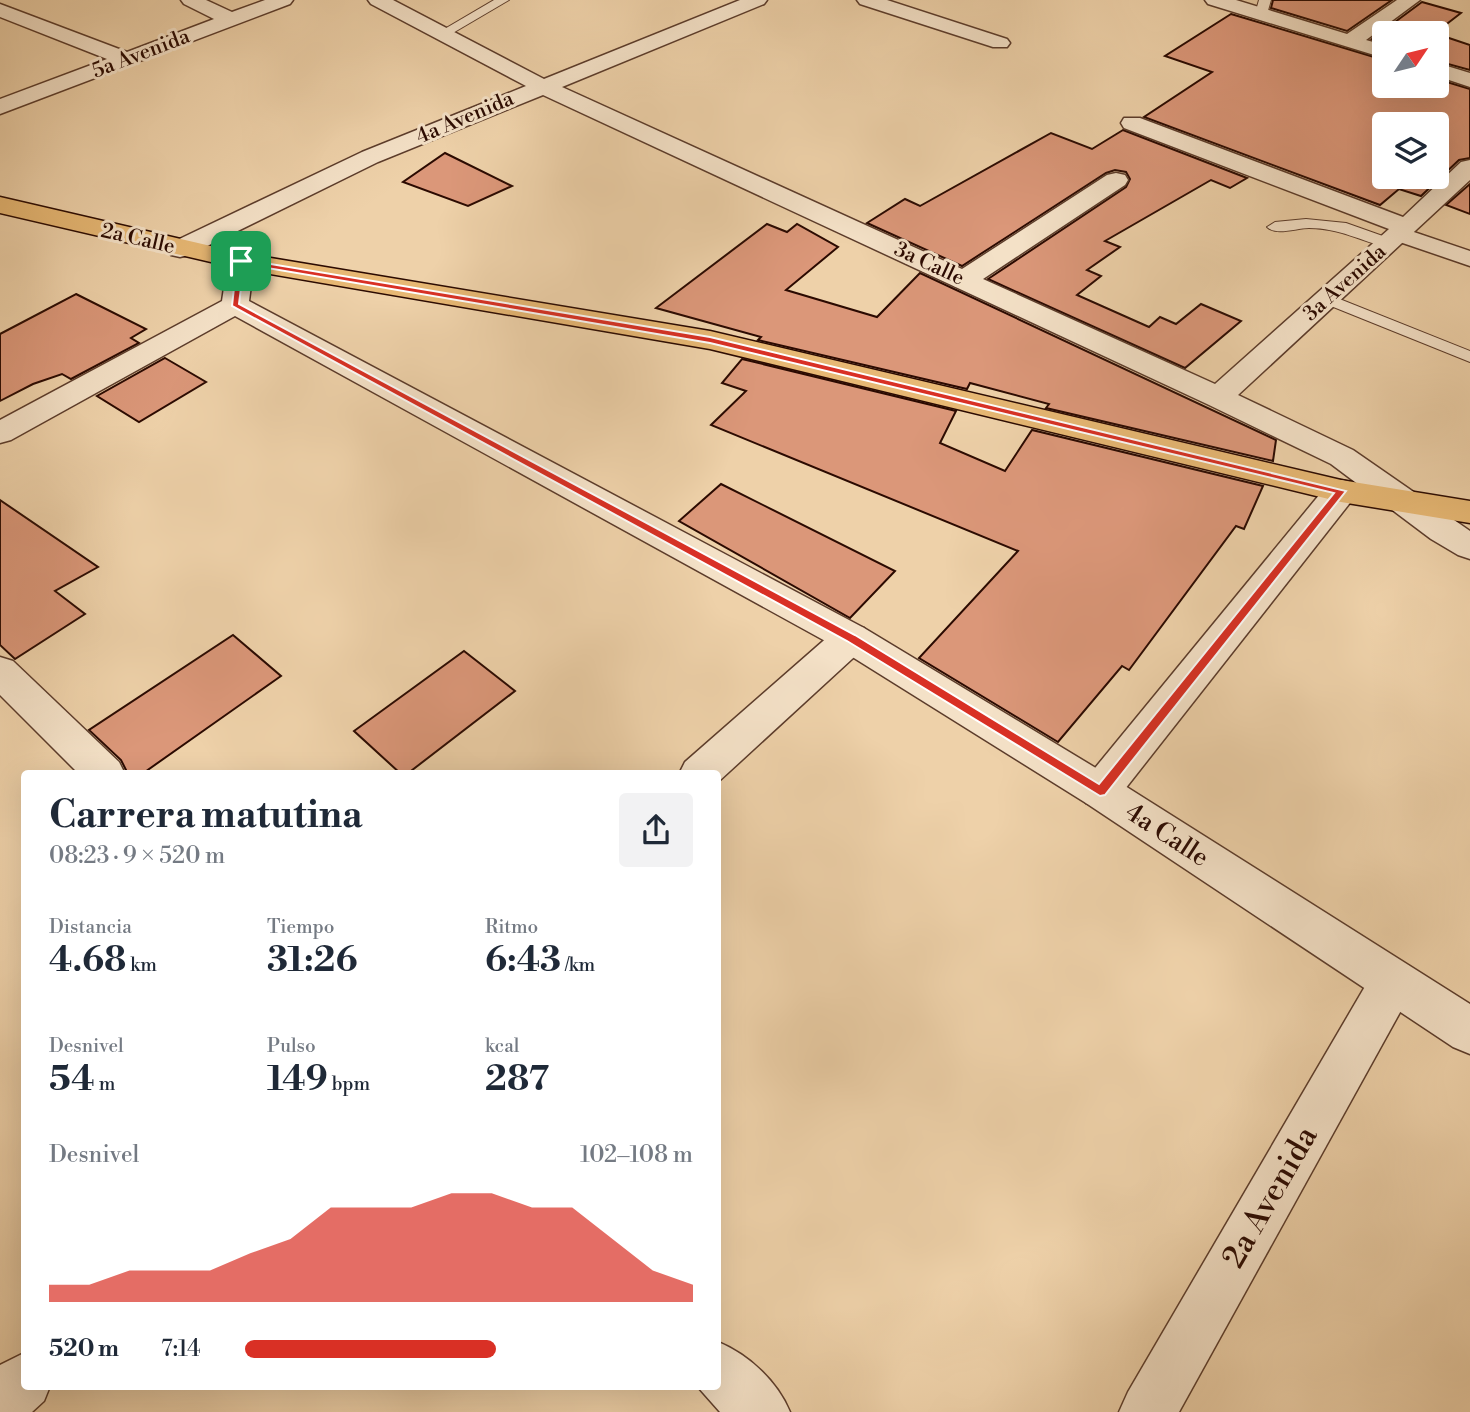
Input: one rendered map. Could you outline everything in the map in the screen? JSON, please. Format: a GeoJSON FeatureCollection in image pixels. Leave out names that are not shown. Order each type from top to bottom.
{"type":"FeatureCollection","features":[{"type":"Feature","properties":{"kind":"main road","name":"2a Calle"},"geometry":{"type":"LineString","coordinates":[[0,205],[180,249],[241,261],[710,340],[1341,491],[1470,512]]}},
{"type":"Feature","properties":{"kind":"street"},"geometry":{"type":"LineString","coordinates":[[191,0],[231,20]]}},
{"type":"Feature","properties":{"kind":"street","name":"5a Avenida"},"geometry":{"type":"LineString","coordinates":[[0,107],[283,0]]}},
{"type":"Feature","properties":{"kind":"street","name":"3a Calle"},"geometry":{"type":"LineString","coordinates":[[378,0],[542,86],[1218,397],[1342,457],[1470,547]]}},
{"type":"Feature","properties":{"kind":"street","name":"4a Avenida"},"geometry":{"type":"LineString","coordinates":[[180,249],[370,157],[757,0]]}},
{"type":"Feature","properties":{"kind":"street"},"geometry":{"type":"LineString","coordinates":[[867,0],[1000,43]]}},
{"type":"Feature","properties":{"kind":"street"},"geometry":{"type":"LineString","coordinates":[[1216,0],[1263,7],[1372,48]]}},
{"type":"Feature","properties":{"kind":"street"},"geometry":{"type":"LineString","coordinates":[[1350,41],[1410,0]]}},
{"type":"Feature","properties":{"kind":"street"},"geometry":{"type":"LineString","coordinates":[[0,9],[126,59]]}},
{"type":"Feature","properties":{"kind":"street"},"geometry":{"type":"LineString","coordinates":[[1449,73],[1470,80]]}},
{"type":"Feature","properties":{"kind":"street"},"geometry":{"type":"LineString","coordinates":[[1132,123],[1398,235],[1470,259]]}},
{"type":"Feature","properties":{"kind":"street","name":"3a Avenida"},"geometry":{"type":"LineString","coordinates":[[1218,397],[1470,167]]}},
{"type":"Feature","properties":{"kind":"street"},"geometry":{"type":"LineString","coordinates":[[963,280],[1116,180]]}},
{"type":"Feature","properties":{"kind":"street"},"geometry":{"type":"LineString","coordinates":[[0,433],[235,305],[241,261]]}},
{"type":"Feature","properties":{"kind":"street","name":"4a Calle"},"geometry":{"type":"LineString","coordinates":[[235,305],[851,638],[1100,791],[1470,1031]]}},
{"type":"Feature","properties":{"kind":"street"},"geometry":{"type":"LineString","coordinates":[[1100,791],[1341,491]]}},
{"type":"Feature","properties":{"kind":"street"},"geometry":{"type":"LineString","coordinates":[[703,770],[851,638]]}},
{"type":"Feature","properties":{"kind":"street"},"geometry":{"type":"LineString","coordinates":[[0,671],[100,770]]}},
{"type":"Feature","properties":{"kind":"street","name":"2a Avenida"},"geometry":{"type":"LineString","coordinates":[[1148,1412],[1393,981]]}},
{"type":"Feature","properties":{"kind":"street"},"geometry":{"type":"LineString","coordinates":[[721,1373],[761,1412]]}},
{"type":"Feature","properties":{"kind":"street"},"geometry":{"type":"LineString","coordinates":[[0,1403],[21,1384]]}},
{"type":"Feature","properties":{"kind":"lane"},"geometry":{"type":"LineString","coordinates":[[442,34],[503,0]]}},
{"type":"Feature","properties":{"kind":"lane"},"geometry":{"type":"LineString","coordinates":[[1275,226],[1334,223],[1398,235]]}},
{"type":"Feature","properties":{"kind":"lane"},"geometry":{"type":"LineString","coordinates":[[1326,299],[1470,357]]}},
{"type":"Feature","properties":{"kind":"building"},"geometry":{"type":"Polygon","coordinates":[[[1273,0],[1392,0],[1347,31],[1271,8],[1273,0]]]}},
{"type":"Feature","properties":{"kind":"building"},"geometry":{"type":"Polygon","coordinates":[[[1422,2],[1461,13],[1449,22],[1396,21],[1422,2]]]}},
{"type":"Feature","properties":{"kind":"building"},"geometry":{"type":"Polygon","coordinates":[[[1231,14],[1372,56],[1372,98],[1449,98],[1449,83],[1470,89],[1470,158],[1459,160],[1449,169],[1449,112],[1372,112],[1372,189],[1399,189],[1380,205],[1144,117],[1212,72],[1165,56],[1231,14]]]}},
{"type":"Feature","properties":{"kind":"building"},"geometry":{"type":"Polygon","coordinates":[[[1449,38],[1470,45],[1470,70],[1449,64],[1449,38]]]}},
{"type":"Feature","properties":{"kind":"building"},"geometry":{"type":"Polygon","coordinates":[[[1123,130],[1247,178],[1230,188],[1211,180],[1105,241],[1120,247],[1087,270],[1101,276],[1077,295],[1149,327],[1160,317],[1176,324],[1201,304],[1241,321],[1185,368],[988,279],[1126,187],[1130,179],[1126,172],[1115,170],[1106,173],[962,266],[867,223],[905,199],[920,206],[1051,133],[1092,149],[1123,130]]]}},
{"type":"Feature","properties":{"kind":"building"},"geometry":{"type":"Polygon","coordinates":[[[445,153],[512,186],[468,206],[403,182],[445,153]]]}},
{"type":"Feature","properties":{"kind":"building"},"geometry":{"type":"Polygon","coordinates":[[[1470,184],[1470,214],[1446,205],[1470,184]]]}},
{"type":"Feature","properties":{"kind":"building"},"geometry":{"type":"Polygon","coordinates":[[[1399,189],[1428,189],[1421,196],[1399,189]]]}},
{"type":"Feature","properties":{"kind":"building"},"geometry":{"type":"Polygon","coordinates":[[[767,224],[787,232],[797,224],[838,247],[786,290],[877,317],[920,273],[1276,440],[1273,461],[1046,408],[1049,404],[970,383],[967,389],[758,340],[761,337],[656,308],[767,224]]]}},
{"type":"Feature","properties":{"kind":"building"},"geometry":{"type":"Polygon","coordinates":[[[76,294],[146,329],[131,338],[139,343],[71,379],[62,374],[33,384],[0,401],[0,334],[76,294]]]}},
{"type":"Feature","properties":{"kind":"building"},"geometry":{"type":"Polygon","coordinates":[[[165,358],[206,382],[139,422],[97,396],[165,358]]]}},
{"type":"Feature","properties":{"kind":"building"},"geometry":{"type":"Polygon","coordinates":[[[742,359],[956,411],[940,443],[1005,471],[1032,430],[1263,486],[1244,529],[1236,526],[1129,670],[1122,666],[1058,742],[919,658],[1018,551],[711,425],[746,391],[722,383],[742,359]]]}},
{"type":"Feature","properties":{"kind":"building"},"geometry":{"type":"Polygon","coordinates":[[[721,484],[895,571],[850,618],[679,521],[721,484]]]}},
{"type":"Feature","properties":{"kind":"building"},"geometry":{"type":"Polygon","coordinates":[[[0,500],[98,567],[55,591],[85,614],[15,659],[0,645],[0,500]]]}},
{"type":"Feature","properties":{"kind":"building"},"geometry":{"type":"Polygon","coordinates":[[[233,635],[281,676],[148,770],[126,770],[121,760],[89,730],[233,635]]]}},
{"type":"Feature","properties":{"kind":"building"},"geometry":{"type":"Polygon","coordinates":[[[464,651],[515,691],[412,770],[397,770],[354,731],[464,651]]]}},
{"type":"Feature","properties":{"kind":"route"},"geometry":{"type":"LineString","coordinates":[[241,261],[710,340],[1341,491],[1100,791],[851,638],[235,305],[241,261]]}}]}
